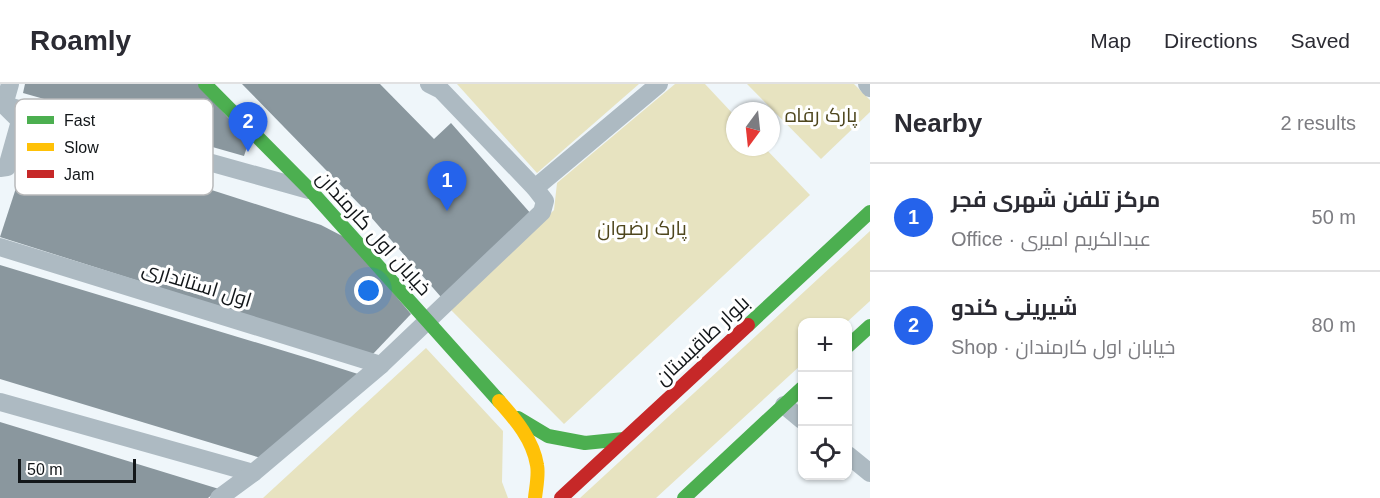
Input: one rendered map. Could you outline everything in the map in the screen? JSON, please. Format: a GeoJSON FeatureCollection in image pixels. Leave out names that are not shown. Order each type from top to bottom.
{"type":"FeatureCollection","features":[{"type":"Feature","properties":{"kind":"street"},"geometry":{"type":"LineString","coordinates":[[10,84],[2,106],[15,117]]}},
{"type":"Feature","properties":{"kind":"street","name":"خیابان اول کارمندان"},"geometry":{"type":"LineString","coordinates":[[205,84],[311,191],[510,413]]}},
{"type":"Feature","properties":{"kind":"street"},"geometry":{"type":"LineString","coordinates":[[219,498],[253,473],[381,365],[542,212],[545,201],[535,188],[441,90],[429,84]]}},
{"type":"Feature","properties":{"kind":"street"},"geometry":{"type":"LineString","coordinates":[[535,188],[659,84]]}},
{"type":"Feature","properties":{"kind":"street"},"geometry":{"type":"LineString","coordinates":[[867,84],[870,88]]}},
{"type":"Feature","properties":{"kind":"street"},"geometry":{"type":"LineString","coordinates":[[0,168],[7,167],[15,139]]}},
{"type":"Feature","properties":{"kind":"street"},"geometry":{"type":"LineString","coordinates":[[213,164],[311,191]]}},
{"type":"Feature","properties":{"kind":"street","name":"بلوار طاقبستان"},"geometry":{"type":"LineString","coordinates":[[561,498],[870,212]]}},
{"type":"Feature","properties":{"kind":"street","name":"اول استانداری"},"geometry":{"type":"LineString","coordinates":[[0,247],[381,365]]}},
{"type":"Feature","properties":{"kind":"street"},"geometry":{"type":"LineString","coordinates":[[852,342],[870,326]]}},
{"type":"Feature","properties":{"kind":"street"},"geometry":{"type":"LineString","coordinates":[[684,498],[798,392]]}},
{"type":"Feature","properties":{"kind":"street"},"geometry":{"type":"LineString","coordinates":[[0,402],[253,473]]}},
{"type":"Feature","properties":{"kind":"street"},"geometry":{"type":"LineString","coordinates":[[784,405],[798,417]]}},
{"type":"Feature","properties":{"kind":"street"},"geometry":{"type":"LineString","coordinates":[[510,413],[548,436],[585,443],[624,439]]}},
{"type":"Feature","properties":{"kind":"street"},"geometry":{"type":"LineString","coordinates":[[510,413],[533,449],[538,467],[535,498]]}},
{"type":"Feature","properties":{"kind":"street"},"geometry":{"type":"LineString","coordinates":[[852,458],[870,473]]}},
{"type":"Feature","properties":{"kind":"green space"},"geometry":{"type":"Polygon","coordinates":[[[457,84],[639,84],[537,173],[457,84]]]}},
{"type":"Feature","properties":{"kind":"green space","name":"پارک رضوان"},"geometry":{"type":"Polygon","coordinates":[[[675,84],[705,84],[726,106],[726,156],[773,156],[810,195],[564,424],[451,310],[554,210],[557,183],[675,84]]]}},
{"type":"Feature","properties":{"kind":"green space","name":"پارک رفاه"},"geometry":{"type":"Polygon","coordinates":[[[747,84],[854,84],[870,100],[870,112],[821,159],[780,117],[780,102],[765,102],[747,84]]]}},
{"type":"Feature","properties":{"kind":"green space"},"geometry":{"type":"Polygon","coordinates":[[[870,231],[870,301],[851,318],[798,318],[798,368],[656,498],[580,498],[870,231]]]}},
{"type":"Feature","properties":{"kind":"green space"},"geometry":{"type":"Polygon","coordinates":[[[426,348],[503,431],[502,482],[508,498],[263,498],[426,348]]]}},
{"type":"Feature","properties":{"kind":"building"},"geometry":{"type":"Polygon","coordinates":[[[25,84],[198,84],[211,99],[44,99],[23,93],[25,84]]]}},
{"type":"Feature","properties":{"kind":"building"},"geometry":{"type":"Polygon","coordinates":[[[242,84],[380,84],[434,139],[451,123],[532,215],[441,297],[363,208],[242,84]]]}},
{"type":"Feature","properties":{"kind":"building"},"geometry":{"type":"Polygon","coordinates":[[[213,101],[249,141],[244,156],[213,147],[213,101]]]}},
{"type":"Feature","properties":{"kind":"building"},"geometry":{"type":"Polygon","coordinates":[[[213,190],[321,225],[348,239],[411,314],[372,355],[0,237],[15,191],[15,195],[213,195],[213,190]]]}},
{"type":"Feature","properties":{"kind":"building"},"geometry":{"type":"Polygon","coordinates":[[[0,265],[358,374],[261,458],[0,379],[0,265]]]}},
{"type":"Feature","properties":{"kind":"building"},"geometry":{"type":"Polygon","coordinates":[[[0,422],[219,489],[208,498],[0,498],[0,422]]]}},
{"type":"Feature","properties":{"kind":"traffic: fast"},"geometry":{"type":"LineString","coordinates":[[205,84],[311,191],[499,401]]}},
{"type":"Feature","properties":{"kind":"traffic: fast"},"geometry":{"type":"LineString","coordinates":[[748,325],[870,212]]}},
{"type":"Feature","properties":{"kind":"traffic: fast"},"geometry":{"type":"LineString","coordinates":[[852,342],[870,326]]}},
{"type":"Feature","properties":{"kind":"traffic: fast"},"geometry":{"type":"LineString","coordinates":[[684,498],[798,392]]}},
{"type":"Feature","properties":{"kind":"traffic: fast"},"geometry":{"type":"LineString","coordinates":[[518,418],[548,436],[585,443],[624,439]]}},
{"type":"Feature","properties":{"kind":"traffic: slow"},"geometry":{"type":"LineString","coordinates":[[499,401],[517,423],[532,447],[538,469],[535,498]]}},
{"type":"Feature","properties":{"kind":"traffic: jam"},"geometry":{"type":"LineString","coordinates":[[561,498],[748,325]]}},
{"type":"Feature","properties":{"kind":"place","name":"شیرینی کندو"},"geometry":{"type":"Point","coordinates":[248,152]}},
{"type":"Feature","properties":{"kind":"place","name":"مرکز تلفن شهری فجر"},"geometry":{"type":"Point","coordinates":[447,211]}}]}
